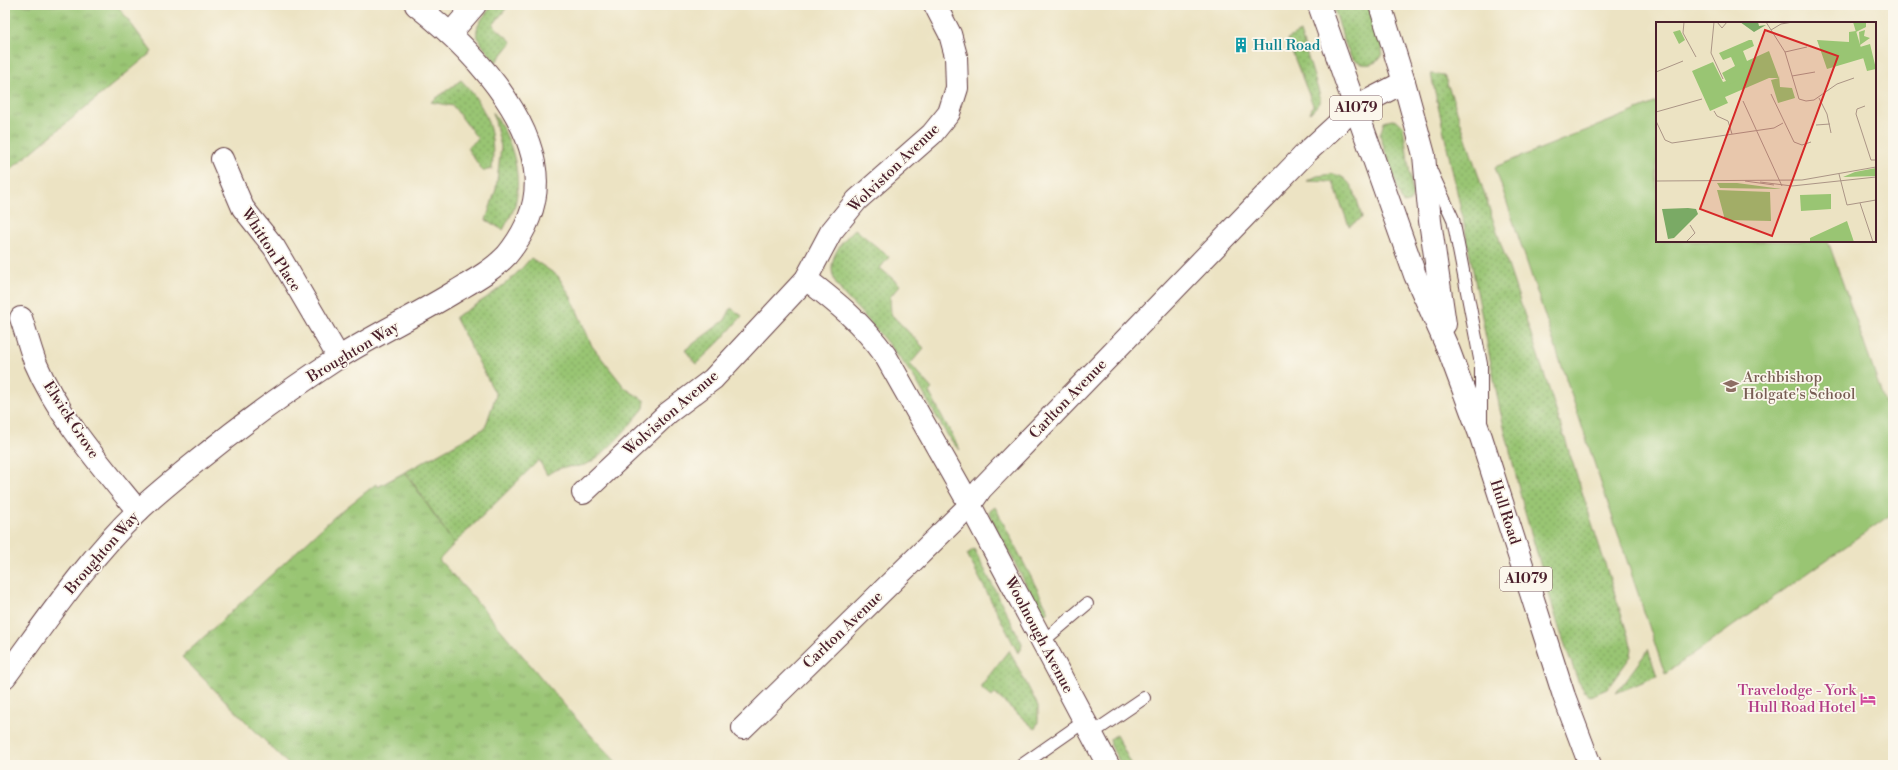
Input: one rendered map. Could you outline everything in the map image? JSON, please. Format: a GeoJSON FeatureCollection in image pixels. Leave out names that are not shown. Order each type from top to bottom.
{"type":"FeatureCollection","features":[{"type":"Feature","properties":{"kind":"street","name":"Broughton Way"},"geometry":{"type":"LineString","coordinates":[[5,677],[52,610],[86,568],[138,511],[255,415],[339,358],[480,277],[506,256],[521,235],[530,215],[535,193],[535,172],[528,140],[514,112],[500,92],[450,34],[416,5]]}},
{"type":"Feature","properties":{"kind":"street"},"geometry":{"type":"LineString","coordinates":[[450,34],[475,5]]}},
{"type":"Feature","properties":{"kind":"street","name":"Wolviston Avenue"},"geometry":{"type":"LineString","coordinates":[[583,493],[668,413],[713,378],[806,279],[831,232],[857,200],[932,134],[949,113],[956,88],[956,56],[950,34],[935,5]]}},
{"type":"Feature","properties":{"kind":"street","name":"Hull Road"},"geometry":{"type":"LineString","coordinates":[[1319,5],[1415,275],[1449,351],[1481,437],[1564,696],[1590,765]]}},
{"type":"Feature","properties":{"kind":"street","name":"Hull Road"},"geometry":{"type":"LineString","coordinates":[[1380,5],[1404,82],[1424,155],[1430,221],[1449,351]]}},
{"type":"Feature","properties":{"kind":"street","name":"Carlton Avenue"},"geometry":{"type":"LineString","coordinates":[[742,728],[970,505],[981,489],[1301,158],[1356,107],[1404,82]]}},
{"type":"Feature","properties":{"kind":"street","name":"Whitton Place"},"geometry":{"type":"LineString","coordinates":[[222,159],[243,208],[274,247],[339,358]]}},
{"type":"Feature","properties":{"kind":"street"},"geometry":{"type":"LineString","coordinates":[[806,279],[850,314],[870,334],[885,355],[970,505]]}},
{"type":"Feature","properties":{"kind":"street","name":"Elwick Grove"},"geometry":{"type":"LineString","coordinates":[[21,318],[35,362],[53,396],[82,442],[138,511]]}},
{"type":"Feature","properties":{"kind":"street","name":"Woolnough Avenue"},"geometry":{"type":"LineString","coordinates":[[970,505],[1108,765]]}},
{"type":"Feature","properties":{"kind":"lane"},"geometry":{"type":"LineString","coordinates":[[1424,155],[1453,219],[1480,364],[1481,437]]}},
{"type":"Feature","properties":{"kind":"lane"},"geometry":{"type":"LineString","coordinates":[[1042,642],[1087,604]]}},
{"type":"Feature","properties":{"kind":"lane"},"geometry":{"type":"LineString","coordinates":[[1022,765],[1144,698]]}},
{"type":"Feature","properties":{"kind":"green space"},"geometry":{"type":"Polygon","coordinates":[[[5,5],[117,5],[152,52],[5,174],[5,5]]]}},
{"type":"Feature","properties":{"kind":"green space"},"geometry":{"type":"Polygon","coordinates":[[[493,5],[509,5],[493,25],[512,42],[496,62],[482,46],[477,34],[477,28],[480,22],[493,5]]]}},
{"type":"Feature","properties":{"kind":"green space"},"geometry":{"type":"Polygon","coordinates":[[[1336,5],[1368,5],[1378,30],[1382,46],[1382,53],[1376,62],[1371,64],[1360,63],[1354,60],[1350,55],[1334,8],[1336,5]]]}},
{"type":"Feature","properties":{"kind":"green space"},"geometry":{"type":"Polygon","coordinates":[[[1300,32],[1320,96],[1320,103],[1310,113],[1313,105],[1287,39],[1300,32]]]}},
{"type":"Feature","properties":{"kind":"green space"},"geometry":{"type":"Polygon","coordinates":[[[1431,74],[1444,75],[1454,102],[1551,395],[1632,648],[1631,656],[1607,689],[1590,696],[1585,692],[1578,681],[1559,628],[1524,509],[1500,410],[1463,219],[1431,74]]]}},
{"type":"Feature","properties":{"kind":"green space"},"geometry":{"type":"Polygon","coordinates":[[[461,80],[470,90],[483,110],[491,131],[493,156],[492,169],[483,171],[467,148],[478,139],[453,106],[431,102],[461,80]]]}},
{"type":"Feature","properties":{"kind":"green space","name":"Archbishop Holgate's School"},"geometry":{"type":"Polygon","coordinates":[[[1656,102],[1656,242],[1828,242],[1893,426],[1893,513],[1665,674],[1495,167],[1656,102]]]}},
{"type":"Feature","properties":{"kind":"green space"},"geometry":{"type":"Polygon","coordinates":[[[493,112],[510,144],[516,168],[517,193],[515,205],[503,230],[486,220],[496,189],[501,147],[493,112]]]}},
{"type":"Feature","properties":{"kind":"green space"},"geometry":{"type":"Polygon","coordinates":[[[1392,120],[1398,121],[1403,126],[1413,196],[1409,202],[1404,203],[1401,199],[1380,135],[1384,122],[1392,120]]]}},
{"type":"Feature","properties":{"kind":"green space"},"geometry":{"type":"Polygon","coordinates":[[[1332,174],[1345,179],[1350,184],[1356,197],[1362,218],[1349,226],[1333,182],[1307,181],[1317,176],[1332,174]]]}},
{"type":"Feature","properties":{"kind":"green space"},"geometry":{"type":"Polygon","coordinates":[[[855,229],[889,257],[880,268],[900,285],[890,297],[891,314],[924,348],[910,364],[932,389],[929,392],[960,450],[949,437],[918,383],[896,353],[842,292],[835,282],[832,269],[834,256],[841,244],[855,229]]]}},
{"type":"Feature","properties":{"kind":"green space"},"geometry":{"type":"Polygon","coordinates":[[[531,258],[558,276],[572,299],[592,346],[625,388],[645,401],[644,408],[611,446],[589,463],[579,466],[564,467],[547,475],[539,460],[454,544],[406,472],[378,487],[485,428],[496,395],[455,317],[496,291],[514,276],[531,258]]]}},
{"type":"Feature","properties":{"kind":"green space"},"geometry":{"type":"Polygon","coordinates":[[[731,308],[742,316],[720,341],[696,364],[685,350],[725,320],[731,308]]]}},
{"type":"Feature","properties":{"kind":"green space"},"geometry":{"type":"Polygon","coordinates":[[[405,472],[454,544],[439,560],[485,611],[573,715],[619,765],[289,765],[182,657],[334,517],[376,484],[378,487],[405,472]]]}},
{"type":"Feature","properties":{"kind":"green space"},"geometry":{"type":"Polygon","coordinates":[[[995,507],[1049,612],[1042,615],[989,514],[995,507]]]}},
{"type":"Feature","properties":{"kind":"green space"},"geometry":{"type":"Polygon","coordinates":[[[974,549],[1022,643],[1021,650],[1018,653],[967,554],[974,549]]]}},
{"type":"Feature","properties":{"kind":"green space"},"geometry":{"type":"Polygon","coordinates":[[[1009,650],[1038,706],[1038,722],[1035,729],[995,694],[992,697],[980,687],[1009,650]]]}},
{"type":"Feature","properties":{"kind":"green space"},"geometry":{"type":"Polygon","coordinates":[[[1648,650],[1657,676],[1616,693],[1648,650]]]}},
{"type":"Feature","properties":{"kind":"green space"},"geometry":{"type":"Polygon","coordinates":[[[1116,735],[1132,765],[1121,765],[1111,746],[1110,739],[1116,735]]]}},
{"type":"Feature","properties":{"kind":"place","name":"Hull Road"},"geometry":{"type":"Point","coordinates":[1241,45]}},
{"type":"Feature","properties":{"kind":"place","name":"Archbishop Holgate's School"},"geometry":{"type":"Point","coordinates":[1731,386]}},
{"type":"Feature","properties":{"kind":"place","name":"Travelodge - York Hull Road Hotel"},"geometry":{"type":"Point","coordinates":[1868,699]}}]}
